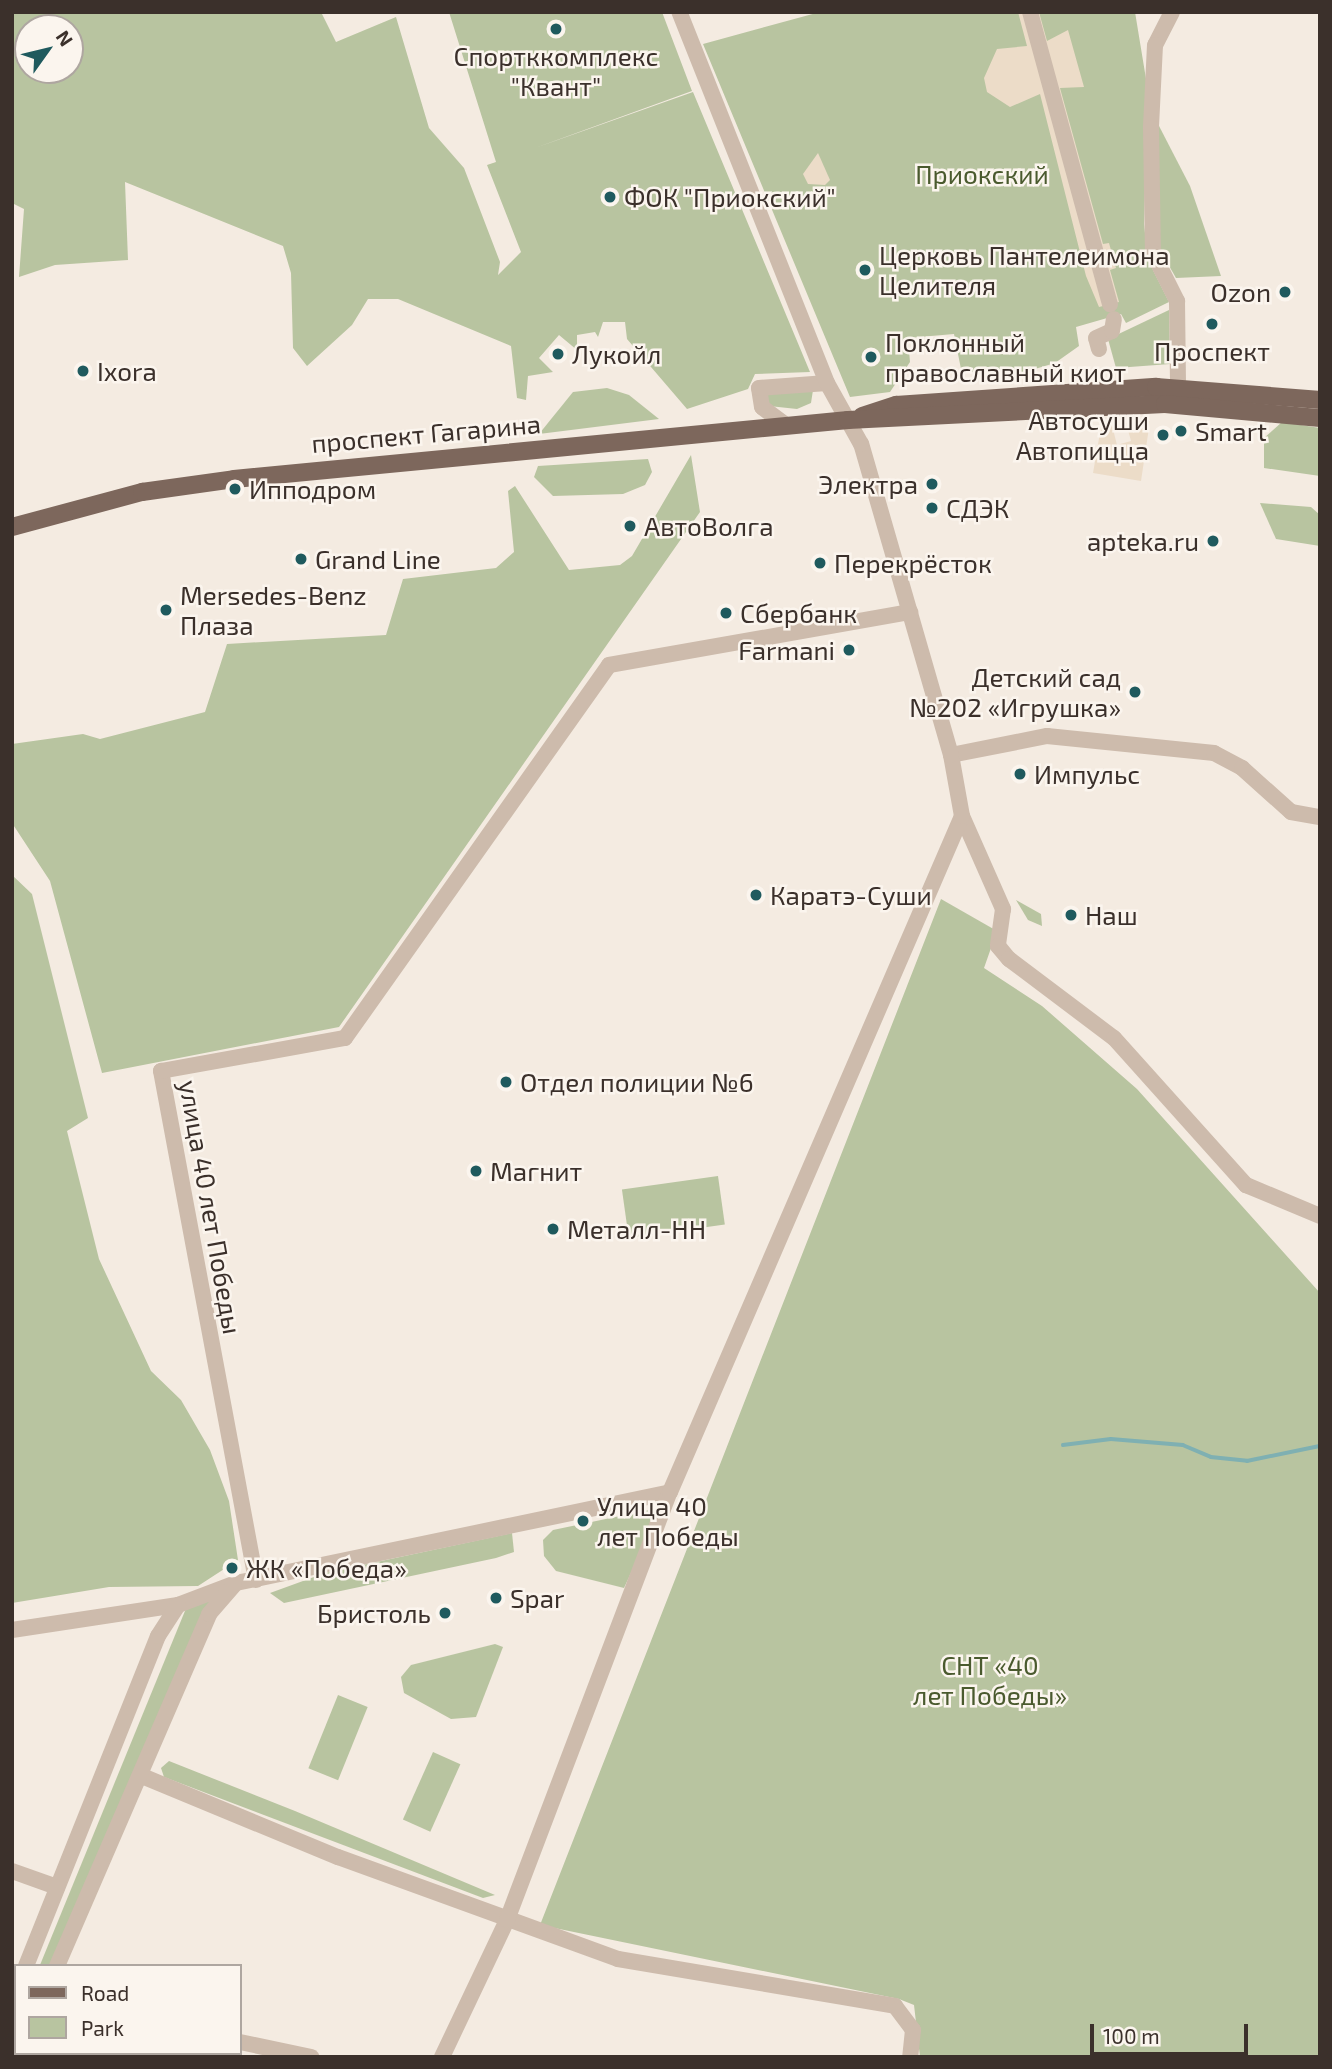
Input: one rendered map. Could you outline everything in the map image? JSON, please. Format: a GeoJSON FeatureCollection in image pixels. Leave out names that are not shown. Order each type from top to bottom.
{"type":"FeatureCollection","features":[{"type":"Feature","properties":{"kind":"main road","name":"проспект Гагарина"},"geometry":{"type":"LineString","coordinates":[[848,420],[896,405],[1178,387],[1320,400]]}},
{"type":"Feature","properties":{"kind":"main road","name":"проспект Гагарина"},"geometry":{"type":"LineString","coordinates":[[12,527],[142,492],[257,476],[848,420],[1165,404],[1320,418]]}},
{"type":"Feature","properties":{"kind":"street"},"geometry":{"type":"LineString","coordinates":[[679,12],[827,383],[848,420],[910,612],[951,755],[962,816],[1003,909],[998,946],[1009,959],[1114,1038],[1246,1185],[1320,1216]]}},
{"type":"Feature","properties":{"kind":"street"},"geometry":{"type":"LineString","coordinates":[[1030,12],[1112,311],[1112,331],[1096,338],[1099,349]]}},
{"type":"Feature","properties":{"kind":"street"},"geometry":{"type":"LineString","coordinates":[[1172,12],[1155,45],[1150,128],[1153,253],[1177,301],[1178,387]]}},
{"type":"Feature","properties":{"kind":"street"},"geometry":{"type":"LineString","coordinates":[[786,426],[762,407],[759,388],[827,383]]}},
{"type":"Feature","properties":{"kind":"street","name":"улица 40 лет Победы"},"geometry":{"type":"LineString","coordinates":[[256,1580],[162,1071],[345,1038],[609,665],[910,612]]}},
{"type":"Feature","properties":{"kind":"street"},"geometry":{"type":"LineString","coordinates":[[951,755],[1047,736],[1214,753],[1242,768],[1291,812],[1320,817]]}},
{"type":"Feature","properties":{"kind":"street"},"geometry":{"type":"LineString","coordinates":[[442,2057],[507,1920],[670,1492],[962,816]]}},
{"type":"Feature","properties":{"kind":"street"},"geometry":{"type":"LineString","coordinates":[[12,1630],[178,1605],[236,1583],[670,1492]]}},
{"type":"Feature","properties":{"kind":"street"},"geometry":{"type":"LineString","coordinates":[[58,1964],[142,1776],[209,1614],[236,1583]]}},
{"type":"Feature","properties":{"kind":"street"},"geometry":{"type":"LineString","coordinates":[[27,1964],[142,1676],[178,1605]]}},
{"type":"Feature","properties":{"kind":"street"},"geometry":{"type":"LineString","coordinates":[[142,1776],[507,1920],[618,1959],[895,2006],[913,2030],[910,2057]]}},
{"type":"Feature","properties":{"kind":"street"},"geometry":{"type":"LineString","coordinates":[[12,1871],[57,1887]]}},
{"type":"Feature","properties":{"kind":"street"},"geometry":{"type":"LineString","coordinates":[[242,2042],[310,2057]]}},
{"type":"Feature","properties":{"kind":"green space"},"geometry":{"type":"Polygon","coordinates":[[[12,12],[321,12],[336,42],[396,17],[429,128],[464,168],[500,262],[498,275],[521,252],[487,165],[496,162],[449,12],[662,12],[692,91],[535,148],[693,92],[810,372],[755,374],[748,389],[687,409],[627,339],[625,322],[603,322],[598,337],[595,332],[577,335],[577,350],[559,335],[539,358],[553,372],[528,376],[526,400],[517,398],[511,346],[398,299],[368,299],[352,325],[307,366],[293,348],[291,273],[283,246],[125,182],[128,260],[55,265],[19,277],[24,209],[12,203],[12,12]]]}},
{"type":"Feature","properties":{"kind":"green space","name":"Приокский"},"geometry":{"type":"Polygon","coordinates":[[[820,12],[1135,12],[1147,85],[1144,224],[1148,260],[1169,302],[1126,323],[1121,314],[1076,327],[1079,346],[1055,363],[1018,374],[1014,383],[961,369],[954,334],[908,338],[910,362],[890,392],[850,397],[703,44],[820,12]]]}},
{"type":"Feature","properties":{"kind":"green space"},"geometry":{"type":"Polygon","coordinates":[[[1158,124],[1190,186],[1221,276],[1176,278],[1159,248],[1158,124]]]}},
{"type":"Feature","properties":{"kind":"green space"},"geometry":{"type":"Polygon","coordinates":[[[1169,310],[1170,364],[1116,368],[1108,339],[1169,310]]]}},
{"type":"Feature","properties":{"kind":"green space"},"geometry":{"type":"Polygon","coordinates":[[[607,388],[629,395],[659,419],[539,434],[573,392],[607,388]]]}},
{"type":"Feature","properties":{"kind":"green space"},"geometry":{"type":"Polygon","coordinates":[[[813,390],[811,403],[797,409],[769,406],[762,394],[813,390]]]}},
{"type":"Feature","properties":{"kind":"green space"},"geometry":{"type":"Polygon","coordinates":[[[1282,422],[1320,428],[1320,476],[1264,468],[1264,438],[1282,422]]]}},
{"type":"Feature","properties":{"kind":"green space"},"geometry":{"type":"Polygon","coordinates":[[[691,455],[700,512],[339,1027],[102,1073],[50,881],[12,823],[12,744],[83,734],[100,739],[205,712],[227,644],[386,635],[403,579],[496,568],[514,552],[508,491],[515,486],[569,570],[620,565],[632,556],[691,455]]]}},
{"type":"Feature","properties":{"kind":"green space"},"geometry":{"type":"Polygon","coordinates":[[[648,459],[652,472],[645,485],[623,494],[553,496],[534,477],[538,466],[648,459]]]}},
{"type":"Feature","properties":{"kind":"green space"},"geometry":{"type":"Polygon","coordinates":[[[1260,503],[1311,507],[1320,515],[1320,546],[1276,539],[1260,503]]]}},
{"type":"Feature","properties":{"kind":"green space"},"geometry":{"type":"Polygon","coordinates":[[[12,875],[32,894],[88,1118],[67,1131],[99,1259],[151,1371],[181,1400],[210,1450],[229,1501],[238,1560],[198,1586],[109,1587],[12,1603],[12,875]]]}},
{"type":"Feature","properties":{"kind":"green space","name":"СНТ «40 лет Победы»"},"geometry":{"type":"Polygon","coordinates":[[[941,899],[997,931],[984,968],[1042,1006],[1137,1089],[1320,1293],[1320,2057],[920,2057],[914,2005],[899,1999],[540,1925],[941,899]]]}},
{"type":"Feature","properties":{"kind":"green space"},"geometry":{"type":"Polygon","coordinates":[[[1016,900],[1041,914],[1042,926],[1028,920],[1016,900]]]}},
{"type":"Feature","properties":{"kind":"green space"},"geometry":{"type":"Polygon","coordinates":[[[718,1176],[725,1225],[629,1238],[622,1189],[718,1176]]]}},
{"type":"Feature","properties":{"kind":"green space"},"geometry":{"type":"Polygon","coordinates":[[[649,1510],[655,1521],[624,1588],[556,1571],[544,1556],[543,1540],[553,1530],[649,1510]]]}},
{"type":"Feature","properties":{"kind":"green space"},"geometry":{"type":"Polygon","coordinates":[[[512,1533],[514,1552],[496,1558],[284,1603],[270,1593],[325,1573],[512,1533]]]}},
{"type":"Feature","properties":{"kind":"green space"},"geometry":{"type":"Polygon","coordinates":[[[211,1601],[66,1964],[40,1964],[187,1606],[211,1601]]]}},
{"type":"Feature","properties":{"kind":"green space"},"geometry":{"type":"Polygon","coordinates":[[[495,1644],[503,1647],[476,1717],[451,1719],[404,1693],[401,1677],[411,1665],[495,1644]]]}},
{"type":"Feature","properties":{"kind":"green space"},"geometry":{"type":"Polygon","coordinates":[[[338,1695],[368,1707],[338,1780],[308,1768],[338,1695]]]}},
{"type":"Feature","properties":{"kind":"green space"},"geometry":{"type":"Polygon","coordinates":[[[433,1752],[460,1764],[430,1832],[403,1820],[433,1752]]]}},
{"type":"Feature","properties":{"kind":"green space"},"geometry":{"type":"Polygon","coordinates":[[[169,1761],[495,1895],[483,1898],[164,1777],[161,1768],[169,1761]]]}},
{"type":"Feature","properties":{"kind":"shaded area"},"geometry":{"type":"Polygon","coordinates":[[[1018,12],[1039,12],[1047,41],[1068,30],[1084,87],[1060,88],[1103,244],[1109,243],[1116,268],[1110,270],[1119,302],[1099,307],[1086,276],[1040,94],[1010,107],[987,92],[984,78],[997,49],[1027,46],[1018,12]]]}},
{"type":"Feature","properties":{"kind":"shaded area"},"geometry":{"type":"Polygon","coordinates":[[[818,153],[830,180],[825,185],[808,184],[803,174],[818,153]]]}},
{"type":"Feature","properties":{"kind":"shaded area"},"geometry":{"type":"Polygon","coordinates":[[[1102,421],[1111,421],[1117,445],[1131,441],[1126,423],[1150,421],[1141,481],[1093,473],[1102,421]]]}},
{"type":"Feature","properties":{"kind":"waterway"},"geometry":{"type":"LineString","coordinates":[[1063,1445],[1111,1439],[1183,1445],[1211,1457],[1247,1461],[1320,1446]]}},
{"type":"Feature","properties":{"kind":"place","name":"Спортккомплекс \"Квант\""},"geometry":{"type":"Point","coordinates":[556,29]}},
{"type":"Feature","properties":{"kind":"place","name":"ФОК \"Приокский\""},"geometry":{"type":"Point","coordinates":[610,197]}},
{"type":"Feature","properties":{"kind":"place","name":"Церковь Пантелеимона Целителя"},"geometry":{"type":"Point","coordinates":[865,270]}},
{"type":"Feature","properties":{"kind":"place","name":"Ozon"},"geometry":{"type":"Point","coordinates":[1285,292]}},
{"type":"Feature","properties":{"kind":"place","name":"Проспект"},"geometry":{"type":"Point","coordinates":[1212,324]}},
{"type":"Feature","properties":{"kind":"place","name":"Лукойл"},"geometry":{"type":"Point","coordinates":[558,354]}},
{"type":"Feature","properties":{"kind":"place","name":"Поклонный православный киот"},"geometry":{"type":"Point","coordinates":[871,357]}},
{"type":"Feature","properties":{"kind":"place","name":"Ixora"},"geometry":{"type":"Point","coordinates":[83,371]}},
{"type":"Feature","properties":{"kind":"place","name":"Smart"},"geometry":{"type":"Point","coordinates":[1181,431]}},
{"type":"Feature","properties":{"kind":"place","name":"Автосуши Автопицца"},"geometry":{"type":"Point","coordinates":[1163,435]}},
{"type":"Feature","properties":{"kind":"place","name":"Электра"},"geometry":{"type":"Point","coordinates":[932,484]}},
{"type":"Feature","properties":{"kind":"place","name":"Ипподром"},"geometry":{"type":"Point","coordinates":[235,489]}},
{"type":"Feature","properties":{"kind":"place","name":"СДЭК"},"geometry":{"type":"Point","coordinates":[932,508]}},
{"type":"Feature","properties":{"kind":"place","name":"АвтоВолга"},"geometry":{"type":"Point","coordinates":[630,526]}},
{"type":"Feature","properties":{"kind":"place","name":"apteka.ru"},"geometry":{"type":"Point","coordinates":[1213,541]}},
{"type":"Feature","properties":{"kind":"place","name":"Grand Line"},"geometry":{"type":"Point","coordinates":[301,559]}},
{"type":"Feature","properties":{"kind":"place","name":"Перекрёсток"},"geometry":{"type":"Point","coordinates":[820,563]}},
{"type":"Feature","properties":{"kind":"place","name":"Mersedes-Benz Плаза"},"geometry":{"type":"Point","coordinates":[166,610]}},
{"type":"Feature","properties":{"kind":"place","name":"Сбербанк"},"geometry":{"type":"Point","coordinates":[726,613]}},
{"type":"Feature","properties":{"kind":"place","name":"Farmani"},"geometry":{"type":"Point","coordinates":[849,650]}},
{"type":"Feature","properties":{"kind":"place","name":"Детский сад №202 «Игрушка»"},"geometry":{"type":"Point","coordinates":[1135,692]}},
{"type":"Feature","properties":{"kind":"place","name":"Импульс"},"geometry":{"type":"Point","coordinates":[1020,774]}},
{"type":"Feature","properties":{"kind":"place","name":"Каратэ-Суши"},"geometry":{"type":"Point","coordinates":[756,895]}},
{"type":"Feature","properties":{"kind":"place","name":"Наш"},"geometry":{"type":"Point","coordinates":[1071,915]}},
{"type":"Feature","properties":{"kind":"place","name":"Отдел полиции №6"},"geometry":{"type":"Point","coordinates":[506,1082]}},
{"type":"Feature","properties":{"kind":"place","name":"Магнит"},"geometry":{"type":"Point","coordinates":[476,1171]}},
{"type":"Feature","properties":{"kind":"place","name":"Металл-НН"},"geometry":{"type":"Point","coordinates":[553,1229]}},
{"type":"Feature","properties":{"kind":"place","name":"Улица 40 лет Победы"},"geometry":{"type":"Point","coordinates":[583,1521]}},
{"type":"Feature","properties":{"kind":"place","name":"ЖК «Победа»"},"geometry":{"type":"Point","coordinates":[232,1568]}},
{"type":"Feature","properties":{"kind":"place","name":"Spar"},"geometry":{"type":"Point","coordinates":[496,1598]}},
{"type":"Feature","properties":{"kind":"place","name":"Бристоль"},"geometry":{"type":"Point","coordinates":[445,1613]}}]}
